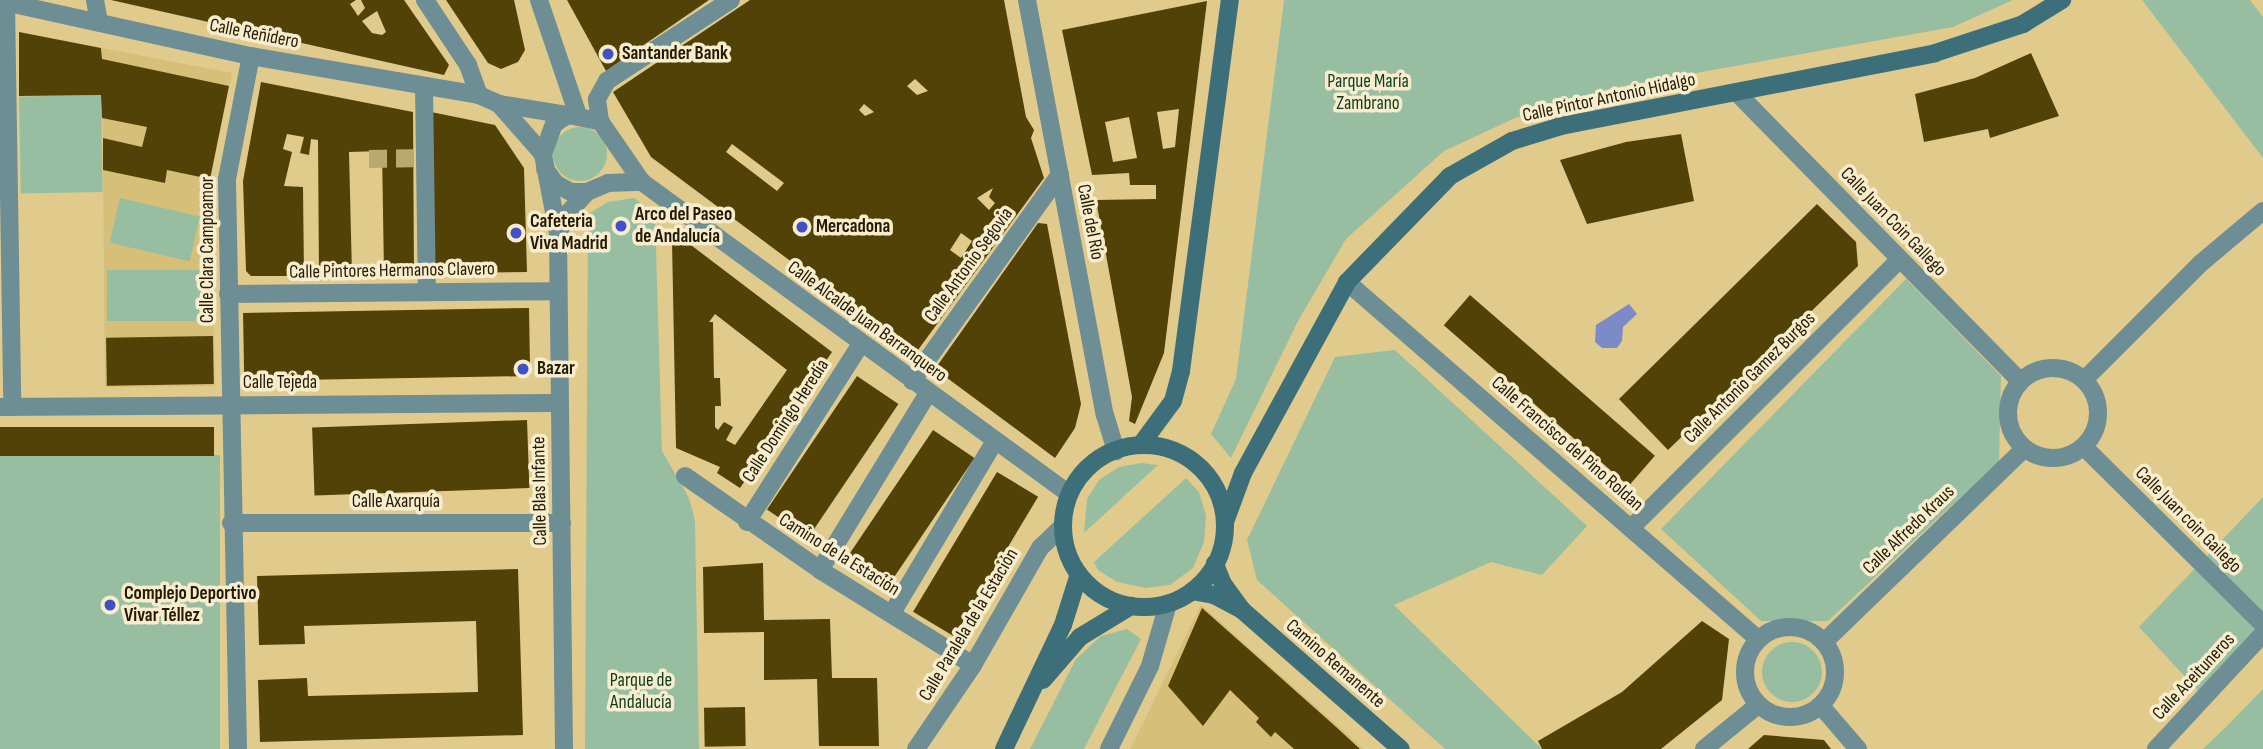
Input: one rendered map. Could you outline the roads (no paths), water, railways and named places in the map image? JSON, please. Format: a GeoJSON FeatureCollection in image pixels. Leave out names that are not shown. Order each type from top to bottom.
{"type":"FeatureCollection","features":[{"type":"Feature","properties":{"kind":"street"},"geometry":{"type":"LineString","coordinates":[[95,0],[99,23]]}},
{"type":"Feature","properties":{"kind":"street"},"geometry":{"type":"LineString","coordinates":[[425,0],[468,65],[479,94]]}},
{"type":"Feature","properties":{"kind":"street"},"geometry":{"type":"LineString","coordinates":[[539,0],[573,115]]}},
{"type":"Feature","properties":{"kind":"street"},"geometry":{"type":"LineString","coordinates":[[608,183],[617,171],[619,153],[600,121],[597,99],[607,81],[731,0]]}},
{"type":"Feature","properties":{"kind":"street","name":"Calle del Río"},"geometry":{"type":"LineString","coordinates":[[1027,0],[1105,415],[1116,451]]}},
{"type":"Feature","properties":{"kind":"street"},"geometry":{"type":"LineString","coordinates":[[1142,443],[1173,401],[1191,315],[1230,0]]}},
{"type":"Feature","properties":{"kind":"street","name":"Calle Pintor Antonio Hidalgo"},"geometry":{"type":"LineString","coordinates":[[1225,522],[1243,473],[1347,282],[1450,176],[1512,141],[1561,126],[1935,53],[2023,24],[2062,0]]}},
{"type":"Feature","properties":{"kind":"street"},"geometry":{"type":"LineString","coordinates":[[3,2],[6,407]]}},
{"type":"Feature","properties":{"kind":"street","name":"Calle Reñidero"},"geometry":{"type":"LineString","coordinates":[[3,2],[251,56],[479,94],[499,104],[573,115]]}},
{"type":"Feature","properties":{"kind":"street","name":"Calle Clara Campoamor"},"geometry":{"type":"LineString","coordinates":[[239,749],[231,523],[227,179],[251,56]]}},
{"type":"Feature","properties":{"kind":"street"},"geometry":{"type":"LineString","coordinates":[[424,86],[427,290]]}},
{"type":"Feature","properties":{"kind":"street","name":"Calle Juan Coin Gallego"},"geometry":{"type":"LineString","coordinates":[[1737,92],[2020,381]]}},
{"type":"Feature","properties":{"kind":"street","name":"Calle Reñidero"},"geometry":{"type":"LineString","coordinates":[[499,104],[544,161]]}},
{"type":"Feature","properties":{"kind":"street"},"geometry":{"type":"LineString","coordinates":[[600,121],[573,115],[554,124],[544,161],[556,184],[571,192],[587,192],[608,183],[642,182]]}},
{"type":"Feature","properties":{"kind":"street","name":"Calle Alcalde Juan Barranquero"},"geometry":{"type":"LineString","coordinates":[[619,153],[642,182],[1069,494]]}},
{"type":"Feature","properties":{"kind":"street","name":"Calle Blas Infante"},"geometry":{"type":"LineString","coordinates":[[544,161],[558,233],[564,749]]}},
{"type":"Feature","properties":{"kind":"street","name":"Calle Antonio Segovia"},"geometry":{"type":"LineString","coordinates":[[912,381],[1060,174]]}},
{"type":"Feature","properties":{"kind":"street"},"geometry":{"type":"LineString","coordinates":[[558,233],[569,212],[587,192]]}},
{"type":"Feature","properties":{"kind":"street"},"geometry":{"type":"LineString","coordinates":[[2084,380],[2201,263],[2263,211]]}},
{"type":"Feature","properties":{"kind":"street","name":"Calle Antonio Gamez Burgos"},"geometry":{"type":"LineString","coordinates":[[1631,528],[1900,258]]}},
{"type":"Feature","properties":{"kind":"street","name":"Calle Francisco del Pino Roldan"},"geometry":{"type":"LineString","coordinates":[[1347,282],[1758,639]]}},
{"type":"Feature","properties":{"kind":"street","name":"Calle Pintores Hermanos Clavero"},"geometry":{"type":"LineString","coordinates":[[228,294],[427,290],[557,291]]}},
{"type":"Feature","properties":{"kind":"street","name":"Calle Domingo Heredia"},"geometry":{"type":"LineString","coordinates":[[747,522],[861,344]]}},
{"type":"Feature","properties":{"kind":"street"},"geometry":{"type":"LineString","coordinates":[[2052,367],[2069,370],[2084,380],[2095,395],[2098,414],[2094,432],[2084,447],[2054,459],[2024,449],[2012,435],[2007,416],[2010,397],[2020,381],[2052,367]]}},
{"type":"Feature","properties":{"kind":"street"},"geometry":{"type":"LineString","coordinates":[[820,570],[928,393]]}},
{"type":"Feature","properties":{"kind":"street","name":"Calle Tejeda"},"geometry":{"type":"LineString","coordinates":[[6,407],[559,403]]}},
{"type":"Feature","properties":{"kind":"street"},"geometry":{"type":"LineString","coordinates":[[892,613],[995,441]]}},
{"type":"Feature","properties":{"kind":"street"},"geometry":{"type":"LineString","coordinates":[[1142,443],[1191,460],[1210,479],[1225,522],[1215,564],[1192,591],[1168,604],[1131,606],[1093,590],[1079,575],[1062,527],[1069,494],[1083,472],[1103,455],[1142,443]]}},
{"type":"Feature","properties":{"kind":"street","name":"Calle Juan coin Gailego"},"geometry":{"type":"LineString","coordinates":[[2084,447],[2263,624]]}},
{"type":"Feature","properties":{"kind":"street","name":"Calle Alfredo Kraus"},"geometry":{"type":"LineString","coordinates":[[1824,642],[2024,449]]}},
{"type":"Feature","properties":{"kind":"street","name":"Camino de la Estación"},"geometry":{"type":"LineString","coordinates":[[685,476],[747,522],[972,665]]}},
{"type":"Feature","properties":{"kind":"street","name":"Calle Axarquía"},"geometry":{"type":"LineString","coordinates":[[231,523],[562,523]]}},
{"type":"Feature","properties":{"kind":"street","name":"Calle Paralela de la Estación"},"geometry":{"type":"LineString","coordinates":[[916,749],[972,665],[1040,548],[1062,527]]}},
{"type":"Feature","properties":{"kind":"street","name":"Camino Remanente"},"geometry":{"type":"LineString","coordinates":[[1215,564],[1223,584],[1242,610],[1401,749]]}},
{"type":"Feature","properties":{"kind":"street"},"geometry":{"type":"LineString","coordinates":[[1004,749],[1063,625],[1079,575]]}},
{"type":"Feature","properties":{"kind":"street","name":"Camino Remanente"},"geometry":{"type":"LineString","coordinates":[[1192,591],[1214,595],[1242,610]]}},
{"type":"Feature","properties":{"kind":"street"},"geometry":{"type":"LineString","coordinates":[[1109,749],[1150,666],[1168,604]]}},
{"type":"Feature","properties":{"kind":"street"},"geometry":{"type":"LineString","coordinates":[[1027,699],[1080,637],[1131,606]]}},
{"type":"Feature","properties":{"kind":"street"},"geometry":{"type":"LineString","coordinates":[[1792,626],[1810,631],[1824,642],[1836,675],[1821,706],[1789,718],[1758,705],[1748,690],[1744,671],[1748,654],[1758,639],[1774,629],[1792,626]]}},
{"type":"Feature","properties":{"kind":"street","name":"Calle Aceituneros"},"geometry":{"type":"LineString","coordinates":[[2156,749],[2263,634]]}},
{"type":"Feature","properties":{"kind":"street"},"geometry":{"type":"LineString","coordinates":[[1704,749],[1758,705]]}},
{"type":"Feature","properties":{"kind":"street"},"geometry":{"type":"LineString","coordinates":[[1821,706],[1858,749]]}},
{"type":"Feature","properties":{"kind":"water"},"geometry":{"type":"Polygon","coordinates":[[[1629,304],[1637,314],[1623,327],[1622,341],[1617,348],[1602,348],[1595,342],[1596,325],[1629,304]]]}},
{"type":"Feature","properties":{"kind":"tunnel"},"geometry":{"type":"LineString","coordinates":[[369,159],[425,158]]}},
{"type":"Feature","properties":{"kind":"place","name":"Santander Bank"},"geometry":{"type":"Point","coordinates":[608,54]}},
{"type":"Feature","properties":{"kind":"place","name":"Arco del Paseo de Andalucía"},"geometry":{"type":"Point","coordinates":[621,226]}},
{"type":"Feature","properties":{"kind":"place","name":"Mercadona"},"geometry":{"type":"Point","coordinates":[802,227]}},
{"type":"Feature","properties":{"kind":"place","name":"Cafeteria Viva Madrid"},"geometry":{"type":"Point","coordinates":[516,233]}},
{"type":"Feature","properties":{"kind":"place","name":"Bazar"},"geometry":{"type":"Point","coordinates":[523,369]}},
{"type":"Feature","properties":{"kind":"place","name":"Complejo Deportivo Vivar Téllez"},"geometry":{"type":"Point","coordinates":[110,605]}},
{"type":"Feature","properties":{"kind":"park label","name":"Parque María Zambrano"},"geometry":{"type":"Point","coordinates":[1368,93]}},
{"type":"Feature","properties":{"kind":"park label","name":"Parque de Andalucía"},"geometry":{"type":"Point","coordinates":[641,692]}}]}
